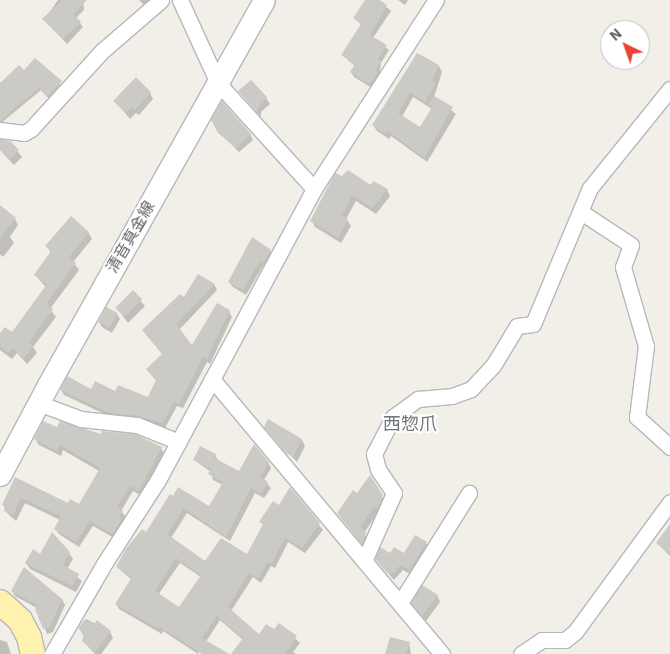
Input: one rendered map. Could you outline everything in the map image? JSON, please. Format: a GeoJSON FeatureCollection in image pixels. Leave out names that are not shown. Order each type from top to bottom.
{"type":"FeatureCollection","features":[{"type":"Feature","properties":{"kind":"main road","name":"清音真金線"},"geometry":{"type":"LineString","coordinates":[[0,475],[38,403],[264,0]]}},
{"type":"Feature","properties":{"kind":"main road"},"geometry":{"type":"LineString","coordinates":[[0,602],[20,620],[30,637],[33,654]]}},
{"type":"Feature","properties":{"kind":"street"},"geometry":{"type":"LineString","coordinates":[[0,130],[24,133],[31,129],[102,50],[162,0]]}},
{"type":"Feature","properties":{"kind":"street"},"geometry":{"type":"LineString","coordinates":[[180,0],[218,83],[314,189]]}},
{"type":"Feature","properties":{"kind":"street"},"geometry":{"type":"LineString","coordinates":[[52,654],[179,442],[314,189],[436,0]]}},
{"type":"Feature","properties":{"kind":"street"},"geometry":{"type":"LineString","coordinates":[[364,561],[394,492],[378,469],[374,454],[393,417],[418,399],[465,392],[487,374],[517,326],[533,324],[590,188],[606,164],[670,89]]}},
{"type":"Feature","properties":{"kind":"street"},"geometry":{"type":"LineString","coordinates":[[581,212],[631,245],[624,266],[646,346],[637,417],[670,447]]}},
{"type":"Feature","properties":{"kind":"street"},"geometry":{"type":"LineString","coordinates":[[212,380],[442,654]]}},
{"type":"Feature","properties":{"kind":"street"},"geometry":{"type":"LineString","coordinates":[[38,403],[80,418],[137,425],[179,442]]}},
{"type":"Feature","properties":{"kind":"street"},"geometry":{"type":"LineString","coordinates":[[400,603],[469,492]]}},
{"type":"Feature","properties":{"kind":"street"},"geometry":{"type":"LineString","coordinates":[[521,654],[542,640],[566,640],[575,632],[670,502]]}},
{"type":"Feature","properties":{"kind":"building"},"geometry":{"type":"Polygon","coordinates":[[[62,0],[87,0],[73,14],[81,22],[63,39],[42,19],[62,0]]]}},
{"type":"Feature","properties":{"kind":"building"},"geometry":{"type":"Polygon","coordinates":[[[365,0],[380,0],[387,5],[370,35],[387,45],[378,59],[381,61],[375,71],[378,73],[369,84],[350,72],[355,64],[341,55],[361,24],[353,18],[365,0]]]}},
{"type":"Feature","properties":{"kind":"building"},"geometry":{"type":"Polygon","coordinates":[[[417,53],[439,65],[432,80],[436,83],[425,102],[410,92],[398,113],[420,127],[432,107],[428,105],[434,96],[453,107],[424,158],[388,131],[386,134],[372,125],[417,53]]]}},
{"type":"Feature","properties":{"kind":"building"},"geometry":{"type":"Polygon","coordinates":[[[35,58],[62,81],[47,97],[39,88],[0,121],[0,83],[19,65],[24,70],[35,58]]]}},
{"type":"Feature","properties":{"kind":"building"},"geometry":{"type":"Polygon","coordinates":[[[136,77],[151,92],[135,110],[132,107],[126,113],[113,101],[136,77]]]}},
{"type":"Feature","properties":{"kind":"building"},"geometry":{"type":"Polygon","coordinates":[[[251,80],[267,97],[256,111],[238,91],[251,80]]]}},
{"type":"Feature","properties":{"kind":"building"},"geometry":{"type":"Polygon","coordinates":[[[222,101],[251,134],[236,148],[218,133],[211,120],[222,101]]]}},
{"type":"Feature","properties":{"kind":"building"},"geometry":{"type":"Polygon","coordinates":[[[0,139],[10,141],[19,150],[9,160],[0,149],[0,139]]]}},
{"type":"Feature","properties":{"kind":"building"},"geometry":{"type":"Polygon","coordinates":[[[348,170],[371,185],[373,181],[388,189],[372,208],[352,195],[342,215],[348,219],[338,238],[310,221],[335,173],[342,176],[348,170]]]}},
{"type":"Feature","properties":{"kind":"building"},"geometry":{"type":"Polygon","coordinates":[[[0,205],[16,218],[0,238],[0,205]]]}},
{"type":"Feature","properties":{"kind":"building"},"geometry":{"type":"Polygon","coordinates":[[[71,216],[89,232],[69,257],[76,263],[46,304],[53,309],[29,342],[34,346],[23,359],[13,348],[8,353],[0,347],[0,333],[5,327],[12,332],[47,284],[34,275],[51,251],[45,246],[71,216]]]}},
{"type":"Feature","properties":{"kind":"building"},"geometry":{"type":"Polygon","coordinates":[[[252,237],[271,250],[263,263],[260,261],[243,290],[228,282],[252,237]]]}},
{"type":"Feature","properties":{"kind":"building"},"geometry":{"type":"Polygon","coordinates":[[[198,274],[215,284],[176,324],[192,345],[217,303],[230,310],[207,359],[203,357],[179,404],[174,401],[163,423],[138,416],[109,413],[60,390],[67,376],[91,389],[95,381],[115,391],[118,385],[148,397],[156,380],[146,369],[162,354],[142,330],[180,294],[184,297],[198,274]]]}},
{"type":"Feature","properties":{"kind":"building"},"geometry":{"type":"Polygon","coordinates":[[[133,290],[142,299],[125,317],[115,308],[133,290]]]}},
{"type":"Feature","properties":{"kind":"building"},"geometry":{"type":"Polygon","coordinates":[[[106,307],[118,313],[110,328],[98,322],[106,307]]]}},
{"type":"Feature","properties":{"kind":"building"},"geometry":{"type":"Polygon","coordinates":[[[268,419],[302,439],[293,457],[286,453],[264,427],[268,419]]]}},
{"type":"Feature","properties":{"kind":"building"},"geometry":{"type":"Polygon","coordinates":[[[43,421],[57,427],[60,421],[101,434],[102,431],[135,434],[162,447],[139,491],[130,486],[117,507],[123,511],[119,517],[122,519],[112,534],[90,521],[76,542],[54,529],[61,516],[21,498],[13,515],[4,511],[6,506],[2,505],[15,477],[68,503],[70,499],[79,504],[100,468],[60,445],[57,451],[34,439],[43,421]]]}},
{"type":"Feature","properties":{"kind":"building"},"geometry":{"type":"Polygon","coordinates":[[[254,444],[269,462],[260,477],[268,482],[261,494],[251,488],[226,537],[184,508],[167,534],[205,561],[221,538],[247,554],[263,524],[259,522],[273,501],[279,505],[290,487],[320,523],[302,548],[285,538],[272,563],[268,562],[258,578],[249,573],[228,607],[259,634],[266,624],[274,629],[279,623],[297,636],[285,654],[231,654],[243,638],[217,616],[202,638],[229,654],[202,654],[160,627],[159,629],[115,604],[132,577],[116,567],[125,550],[142,529],[146,532],[170,494],[173,496],[178,487],[209,506],[223,482],[208,474],[211,469],[193,460],[200,446],[216,454],[214,458],[239,471],[254,444]],[[176,558],[155,591],[179,607],[201,575],[176,558]]]}},
{"type":"Feature","properties":{"kind":"building"},"geometry":{"type":"Polygon","coordinates":[[[370,475],[383,495],[377,509],[374,507],[361,526],[366,533],[362,543],[337,513],[353,490],[357,493],[370,475]]]}},
{"type":"Feature","properties":{"kind":"building"},"geometry":{"type":"Polygon","coordinates":[[[670,524],[670,554],[656,543],[670,524]]]}},
{"type":"Feature","properties":{"kind":"building"},"geometry":{"type":"Polygon","coordinates":[[[52,532],[70,552],[63,565],[79,574],[72,586],[25,563],[33,549],[40,554],[52,532]]]}},
{"type":"Feature","properties":{"kind":"building"},"geometry":{"type":"Polygon","coordinates":[[[415,535],[427,542],[409,570],[400,565],[395,572],[387,573],[375,559],[380,547],[390,553],[394,547],[404,553],[415,535]]]}},
{"type":"Feature","properties":{"kind":"building"},"geometry":{"type":"Polygon","coordinates":[[[24,567],[62,599],[50,627],[43,629],[35,609],[37,605],[11,591],[24,567]]]}},
{"type":"Feature","properties":{"kind":"building"},"geometry":{"type":"Polygon","coordinates":[[[422,585],[438,595],[422,616],[411,603],[422,585]]]}},
{"type":"Feature","properties":{"kind":"building"},"geometry":{"type":"Polygon","coordinates":[[[84,620],[94,624],[97,620],[111,631],[95,652],[82,641],[84,633],[78,628],[84,620]]]}},
{"type":"Feature","properties":{"kind":"building"},"geometry":{"type":"Polygon","coordinates":[[[390,637],[410,642],[406,654],[385,654],[390,637]]]}},
{"type":"Feature","properties":{"kind":"district","name":"西惣爪"},"geometry":{"type":"Point","coordinates":[410,424]}}]}
